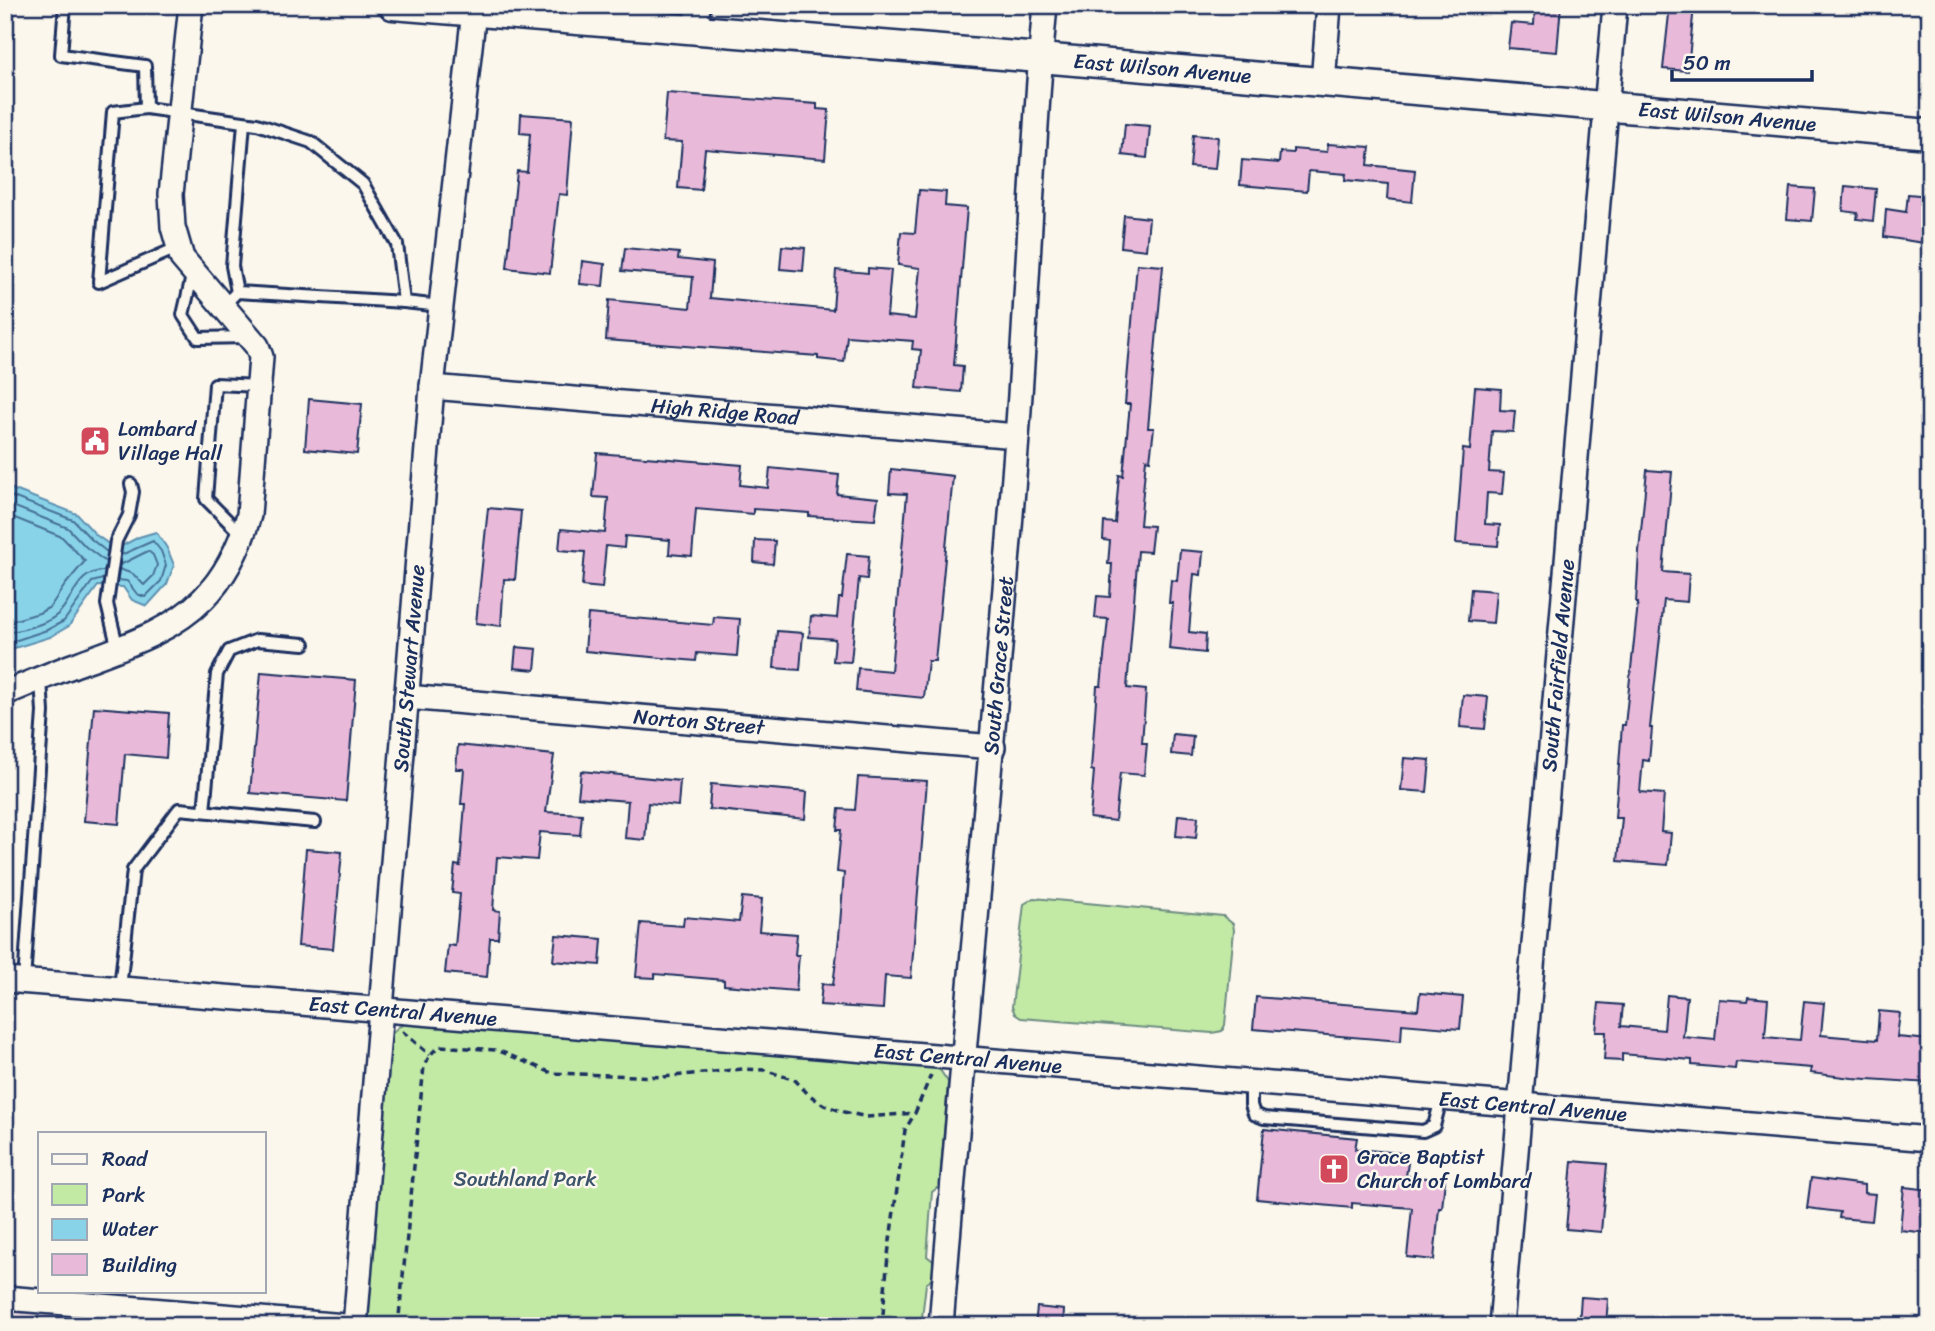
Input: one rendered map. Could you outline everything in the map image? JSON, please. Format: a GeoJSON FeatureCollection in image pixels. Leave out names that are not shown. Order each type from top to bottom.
{"type":"FeatureCollection","features":[{"type":"Feature","properties":{"kind":"street"},"geometry":{"type":"LineString","coordinates":[[5,693],[162,629],[202,601],[219,582],[243,536],[251,493],[261,358],[230,299],[194,272],[182,258],[173,227],[172,194],[191,5]]}},
{"type":"Feature","properties":{"kind":"street","name":"East Wilson Avenue"},"geometry":{"type":"LineString","coordinates":[[393,5],[474,11],[697,17],[1040,58],[1930,134]]}},
{"type":"Feature","properties":{"kind":"street","name":"South Grace Street"},"geometry":{"type":"LineString","coordinates":[[941,1326],[962,1059],[993,747],[1017,436],[1045,5]]}},
{"type":"Feature","properties":{"kind":"street"},"geometry":{"type":"LineString","coordinates":[[1322,83],[1329,5]]}},
{"type":"Feature","properties":{"kind":"street","name":"South Fairfield Avenue"},"geometry":{"type":"LineString","coordinates":[[1501,1326],[1615,5]]}},
{"type":"Feature","properties":{"kind":"street","name":"South Stewart Avenue"},"geometry":{"type":"LineString","coordinates":[[355,1326],[390,1009],[406,697],[432,387],[474,11]]}},
{"type":"Feature","properties":{"kind":"street","name":"High Ridge Road"},"geometry":{"type":"LineString","coordinates":[[432,387],[1017,436]]}},
{"type":"Feature","properties":{"kind":"street","name":"Norton Street"},"geometry":{"type":"LineString","coordinates":[[406,697],[993,747]]}},
{"type":"Feature","properties":{"kind":"street","name":"East Central Avenue"},"geometry":{"type":"LineString","coordinates":[[15,980],[390,1009],[1930,1139]]}},
{"type":"Feature","properties":{"kind":"street"},"geometry":{"type":"LineString","coordinates":[[5,1298],[345,1326]]}},
{"type":"Feature","properties":{"kind":"lane"},"geometry":{"type":"LineString","coordinates":[[65,5],[61,55],[145,66],[146,108]]}},
{"type":"Feature","properties":{"kind":"lane"},"geometry":{"type":"LineString","coordinates":[[179,247],[99,282],[114,112],[146,108],[179,111],[257,124],[311,142],[363,184],[397,244],[404,302]]}},
{"type":"Feature","properties":{"kind":"lane"},"geometry":{"type":"LineString","coordinates":[[244,123],[230,299],[404,302],[441,306]]}},
{"type":"Feature","properties":{"kind":"lane"},"geometry":{"type":"LineString","coordinates":[[194,272],[183,315],[198,338],[250,337]]}},
{"type":"Feature","properties":{"kind":"lane"},"geometry":{"type":"LineString","coordinates":[[243,536],[206,499],[215,384],[260,386]]}},
{"type":"Feature","properties":{"kind":"lane"},"geometry":{"type":"LineString","coordinates":[[118,649],[107,604],[116,541],[129,514],[131,484]]}},
{"type":"Feature","properties":{"kind":"lane"},"geometry":{"type":"LineString","coordinates":[[204,811],[217,674],[229,651],[257,640],[304,644]]}},
{"type":"Feature","properties":{"kind":"lane"},"geometry":{"type":"LineString","coordinates":[[15,980],[43,712],[41,679]]}},
{"type":"Feature","properties":{"kind":"lane"},"geometry":{"type":"LineString","coordinates":[[120,988],[133,870],[179,809],[315,822]]}},
{"type":"Feature","properties":{"kind":"lane"},"geometry":{"type":"LineString","coordinates":[[1251,1083],[1251,1105],[1254,1114],[1264,1118],[1370,1127],[1423,1131],[1434,1126],[1441,1099]]}},
{"type":"Feature","properties":{"kind":"path"},"geometry":{"type":"LineString","coordinates":[[390,1009],[398,1027],[430,1055]]}},
{"type":"Feature","properties":{"kind":"path"},"geometry":{"type":"LineString","coordinates":[[398,1326],[424,1066],[439,1046],[497,1050],[552,1073],[663,1077],[743,1069],[764,1070],[795,1080],[808,1094],[824,1105],[844,1112],[867,1117],[915,1113]]}},
{"type":"Feature","properties":{"kind":"path"},"geometry":{"type":"LineString","coordinates":[[882,1326],[888,1255],[905,1129],[930,1083],[935,1056]]}},
{"type":"Feature","properties":{"kind":"path"},"geometry":{"type":"LineString","coordinates":[[5,1321],[65,1326]]}},
{"type":"Feature","properties":{"kind":"shaded area"},"geometry":{"type":"Polygon","coordinates":[[[5,1290],[346,1326],[5,1326],[5,1290]]]}},
{"type":"Feature","properties":{"kind":"green space"},"geometry":{"type":"Polygon","coordinates":[[[1034,898],[1223,916],[1233,924],[1234,930],[1225,1025],[1222,1031],[1212,1033],[1021,1018],[1015,1014],[1012,1007],[1024,904],[1034,898]]]}},
{"type":"Feature","properties":{"kind":"green space","name":"Southland Park"},"geometry":{"type":"Polygon","coordinates":[[[405,1024],[927,1066],[940,1070],[948,1082],[940,1186],[932,1192],[927,1256],[933,1261],[934,1272],[926,1284],[921,1326],[365,1326],[391,1035],[405,1024]]]}},
{"type":"Feature","properties":{"kind":"water"},"geometry":{"type":"Polygon","coordinates":[[[7,487],[77,514],[96,535],[116,549],[156,532],[174,565],[167,584],[147,606],[132,600],[123,587],[98,586],[69,626],[50,637],[5,651],[7,487]]]}},
{"type":"Feature","properties":{"kind":"building"},"geometry":{"type":"Polygon","coordinates":[[[1535,5],[1561,5],[1557,52],[1508,48],[1511,23],[1534,25],[1535,5]]]}},
{"type":"Feature","properties":{"kind":"building"},"geometry":{"type":"Polygon","coordinates":[[[1670,5],[1694,5],[1688,71],[1663,69],[1670,5]]]}},
{"type":"Feature","properties":{"kind":"building"},"geometry":{"type":"Polygon","coordinates":[[[667,93],[817,104],[817,109],[829,110],[825,159],[705,149],[701,190],[678,188],[682,142],[663,141],[667,93]]]}},
{"type":"Feature","properties":{"kind":"building"},"geometry":{"type":"Polygon","coordinates":[[[521,114],[573,118],[567,195],[559,194],[550,273],[507,268],[517,171],[527,172],[530,134],[520,133],[521,114]]]}},
{"type":"Feature","properties":{"kind":"building"},"geometry":{"type":"Polygon","coordinates":[[[1125,124],[1150,126],[1147,158],[1122,155],[1125,124]]]}},
{"type":"Feature","properties":{"kind":"building"},"geometry":{"type":"Polygon","coordinates":[[[1193,135],[1218,137],[1215,169],[1190,167],[1193,135]]]}},
{"type":"Feature","properties":{"kind":"building"},"geometry":{"type":"Polygon","coordinates":[[[1328,144],[1370,147],[1368,165],[1415,170],[1412,202],[1387,199],[1388,184],[1345,180],[1346,174],[1309,171],[1307,191],[1240,185],[1242,160],[1279,163],[1280,152],[1293,153],[1293,149],[1327,152],[1328,144]]]}},
{"type":"Feature","properties":{"kind":"building"},"geometry":{"type":"Polygon","coordinates":[[[1845,186],[1876,189],[1873,221],[1857,219],[1858,213],[1843,211],[1845,186]]]}},
{"type":"Feature","properties":{"kind":"building"},"geometry":{"type":"Polygon","coordinates":[[[1790,187],[1815,189],[1812,221],[1787,219],[1790,187]]]}},
{"type":"Feature","properties":{"kind":"building"},"geometry":{"type":"Polygon","coordinates":[[[919,190],[946,192],[945,206],[967,208],[954,365],[963,366],[961,392],[917,388],[921,350],[912,349],[913,341],[847,336],[844,362],[818,359],[818,356],[606,340],[609,300],[690,308],[693,277],[622,271],[625,248],[679,253],[678,259],[713,263],[710,298],[833,310],[836,270],[868,273],[868,268],[891,270],[887,316],[915,319],[920,268],[898,265],[901,232],[915,233],[919,190]]]}},
{"type":"Feature","properties":{"kind":"building"},"geometry":{"type":"Polygon","coordinates":[[[1908,194],[1929,196],[1924,243],[1884,237],[1886,209],[1906,212],[1908,194]]]}},
{"type":"Feature","properties":{"kind":"building"},"geometry":{"type":"Polygon","coordinates":[[[1124,215],[1149,218],[1146,250],[1121,247],[1124,215]]]}},
{"type":"Feature","properties":{"kind":"building"},"geometry":{"type":"Polygon","coordinates":[[[782,246],[805,248],[803,271],[780,269],[782,246]]]}},
{"type":"Feature","properties":{"kind":"building"},"geometry":{"type":"Polygon","coordinates":[[[582,261],[605,264],[603,286],[580,284],[582,261]]]}},
{"type":"Feature","properties":{"kind":"building"},"geometry":{"type":"Polygon","coordinates":[[[1137,264],[1163,266],[1148,428],[1154,428],[1150,460],[1146,459],[1140,525],[1153,526],[1150,552],[1138,551],[1127,688],[1146,690],[1142,743],[1147,743],[1144,775],[1120,773],[1115,821],[1090,818],[1097,686],[1101,686],[1108,619],[1095,618],[1097,596],[1110,597],[1112,564],[1108,564],[1110,541],[1103,540],[1104,522],[1115,523],[1119,475],[1123,476],[1130,404],[1125,404],[1137,264]]]}},
{"type":"Feature","properties":{"kind":"building"},"geometry":{"type":"Polygon","coordinates":[[[1475,387],[1501,389],[1500,410],[1515,411],[1513,432],[1492,431],[1489,472],[1504,473],[1502,494],[1487,493],[1485,524],[1500,525],[1498,546],[1456,543],[1463,449],[1470,450],[1475,387]]]}},
{"type":"Feature","properties":{"kind":"building"},"geometry":{"type":"Polygon","coordinates":[[[309,399],[362,404],[357,454],[305,449],[309,399]]]}},
{"type":"Feature","properties":{"kind":"building"},"geometry":{"type":"Polygon","coordinates":[[[597,453],[742,465],[740,485],[768,488],[770,468],[839,475],[837,494],[878,498],[875,520],[753,509],[753,514],[696,509],[692,556],[669,554],[670,540],[625,536],[624,548],[606,546],[602,588],[582,586],[585,552],[559,550],[561,529],[605,533],[608,498],[593,497],[597,453]]]}},
{"type":"Feature","properties":{"kind":"building"},"geometry":{"type":"Polygon","coordinates":[[[891,469],[953,476],[935,661],[928,661],[924,698],[856,691],[858,668],[891,671],[907,494],[889,493],[891,469]]]}},
{"type":"Feature","properties":{"kind":"building"},"geometry":{"type":"Polygon","coordinates":[[[1647,470],[1672,472],[1663,572],[1689,574],[1687,602],[1664,600],[1649,761],[1643,760],[1640,792],[1664,794],[1661,832],[1671,833],[1668,865],[1618,861],[1622,818],[1615,818],[1622,725],[1625,725],[1638,603],[1639,551],[1647,470]]]}},
{"type":"Feature","properties":{"kind":"building"},"geometry":{"type":"Polygon","coordinates":[[[488,508],[521,511],[515,580],[504,579],[501,626],[476,623],[488,508]]]}},
{"type":"Feature","properties":{"kind":"building"},"geometry":{"type":"Polygon","coordinates":[[[755,540],[775,541],[773,564],[754,562],[755,540]]]}},
{"type":"Feature","properties":{"kind":"building"},"geometry":{"type":"Polygon","coordinates":[[[1180,550],[1203,552],[1201,575],[1194,574],[1189,632],[1206,634],[1205,653],[1169,649],[1173,603],[1169,603],[1171,580],[1177,581],[1180,550]]]}},
{"type":"Feature","properties":{"kind":"building"},"geometry":{"type":"Polygon","coordinates":[[[847,554],[869,556],[867,579],[859,578],[851,662],[833,661],[835,639],[809,637],[811,616],[837,618],[847,554]]]}},
{"type":"Feature","properties":{"kind":"building"},"geometry":{"type":"Polygon","coordinates":[[[1471,589],[1496,591],[1493,623],[1468,621],[1471,589]]]}},
{"type":"Feature","properties":{"kind":"building"},"geometry":{"type":"Polygon","coordinates":[[[588,614],[713,625],[714,617],[740,619],[737,656],[697,653],[696,661],[585,651],[588,614]]]}},
{"type":"Feature","properties":{"kind":"building"},"geometry":{"type":"Polygon","coordinates":[[[777,631],[803,633],[800,670],[774,668],[777,631]]]}},
{"type":"Feature","properties":{"kind":"building"},"geometry":{"type":"Polygon","coordinates":[[[516,647],[537,649],[535,670],[514,668],[516,647]]]}},
{"type":"Feature","properties":{"kind":"building"},"geometry":{"type":"Polygon","coordinates":[[[261,672],[356,680],[346,801],[250,793],[261,672]]]}},
{"type":"Feature","properties":{"kind":"building"},"geometry":{"type":"Polygon","coordinates":[[[1463,695],[1488,697],[1485,729],[1460,727],[1463,695]]]}},
{"type":"Feature","properties":{"kind":"building"},"geometry":{"type":"Polygon","coordinates":[[[94,707],[169,713],[166,758],[125,754],[119,824],[84,821],[94,707]]]}},
{"type":"Feature","properties":{"kind":"building"},"geometry":{"type":"Polygon","coordinates":[[[1173,734],[1193,736],[1191,756],[1171,754],[1173,734]]]}},
{"type":"Feature","properties":{"kind":"building"},"geometry":{"type":"Polygon","coordinates":[[[458,745],[554,755],[546,812],[582,814],[580,835],[540,832],[537,860],[497,857],[493,910],[500,911],[498,938],[490,938],[487,977],[445,973],[448,945],[455,946],[460,894],[452,893],[455,865],[460,866],[465,804],[461,804],[464,769],[456,769],[458,745]]]}},
{"type":"Feature","properties":{"kind":"building"},"geometry":{"type":"Polygon","coordinates":[[[1404,758],[1430,760],[1427,792],[1401,790],[1404,758]]]}},
{"type":"Feature","properties":{"kind":"building"},"geometry":{"type":"Polygon","coordinates":[[[581,771],[680,781],[678,806],[648,803],[645,840],[625,838],[628,801],[578,797],[581,771]]]}},
{"type":"Feature","properties":{"kind":"building"},"geometry":{"type":"Polygon","coordinates":[[[858,777],[927,781],[911,978],[885,976],[883,1009],[820,1005],[822,984],[833,985],[839,937],[844,873],[837,872],[841,830],[837,830],[839,809],[855,810],[858,777]]]}},
{"type":"Feature","properties":{"kind":"building"},"geometry":{"type":"Polygon","coordinates":[[[711,784],[807,792],[805,819],[709,809],[711,784]]]}},
{"type":"Feature","properties":{"kind":"building"},"geometry":{"type":"Polygon","coordinates":[[[1178,815],[1198,817],[1196,838],[1176,836],[1178,815]]]}},
{"type":"Feature","properties":{"kind":"building"},"geometry":{"type":"Polygon","coordinates":[[[306,849],[342,852],[333,949],[298,946],[306,849]]]}},
{"type":"Feature","properties":{"kind":"building"},"geometry":{"type":"Polygon","coordinates":[[[742,897],[762,899],[759,931],[797,934],[795,955],[799,955],[796,991],[724,985],[724,980],[655,974],[655,978],[636,977],[641,923],[683,926],[684,917],[739,922],[742,897]]]}},
{"type":"Feature","properties":{"kind":"building"},"geometry":{"type":"Polygon","coordinates":[[[556,935],[602,939],[600,965],[553,961],[556,935]]]}},
{"type":"Feature","properties":{"kind":"building"},"geometry":{"type":"Polygon","coordinates":[[[1420,993],[1463,997],[1460,1029],[1402,1024],[1401,1041],[1253,1029],[1256,997],[1418,1010],[1420,993]]]}},
{"type":"Feature","properties":{"kind":"building"},"geometry":{"type":"Polygon","coordinates":[[[1667,995],[1687,997],[1683,1037],[1715,1040],[1719,999],[1768,999],[1765,1037],[1800,1040],[1804,1001],[1824,1003],[1821,1035],[1877,1040],[1879,1011],[1900,1013],[1897,1037],[1930,1040],[1930,1083],[1852,1078],[1810,1073],[1811,1068],[1736,1062],[1735,1069],[1692,1065],[1692,1060],[1622,1054],[1622,1061],[1604,1060],[1606,1032],[1596,1032],[1599,1003],[1623,1005],[1621,1026],[1664,1030],[1667,995]]]}},
{"type":"Feature","properties":{"kind":"building","name":"Grace Baptist Church of Lombard"},"geometry":{"type":"Polygon","coordinates":[[[1264,1129],[1357,1138],[1355,1149],[1401,1153],[1400,1162],[1408,1163],[1406,1176],[1445,1180],[1442,1208],[1439,1208],[1434,1260],[1407,1257],[1412,1208],[1352,1203],[1352,1208],[1257,1199],[1264,1129]]]}},
{"type":"Feature","properties":{"kind":"building"},"geometry":{"type":"Polygon","coordinates":[[[1572,1161],[1607,1164],[1601,1232],[1566,1229],[1572,1161]]]}},
{"type":"Feature","properties":{"kind":"building"},"geometry":{"type":"Polygon","coordinates":[[[1811,1178],[1864,1185],[1864,1193],[1875,1194],[1872,1221],[1839,1218],[1840,1212],[1807,1208],[1811,1178]]]}},
{"type":"Feature","properties":{"kind":"building"},"geometry":{"type":"Polygon","coordinates":[[[1904,1187],[1930,1190],[1928,1233],[1900,1230],[1904,1187]]]}},
{"type":"Feature","properties":{"kind":"building"},"geometry":{"type":"Polygon","coordinates":[[[1581,1297],[1608,1299],[1606,1326],[1579,1324],[1581,1297]]]}},
{"type":"Feature","properties":{"kind":"building"},"geometry":{"type":"Polygon","coordinates":[[[1037,1307],[1064,1310],[1063,1326],[1035,1326],[1037,1307]]]}},
{"type":"Feature","properties":{"kind":"place","name":"Lombard Village Hall"},"geometry":{"type":"Point","coordinates":[95,441]}},
{"type":"Feature","properties":{"kind":"place","name":"Grace Baptist Church of Lombard"},"geometry":{"type":"Point","coordinates":[1334,1169]}}]}
